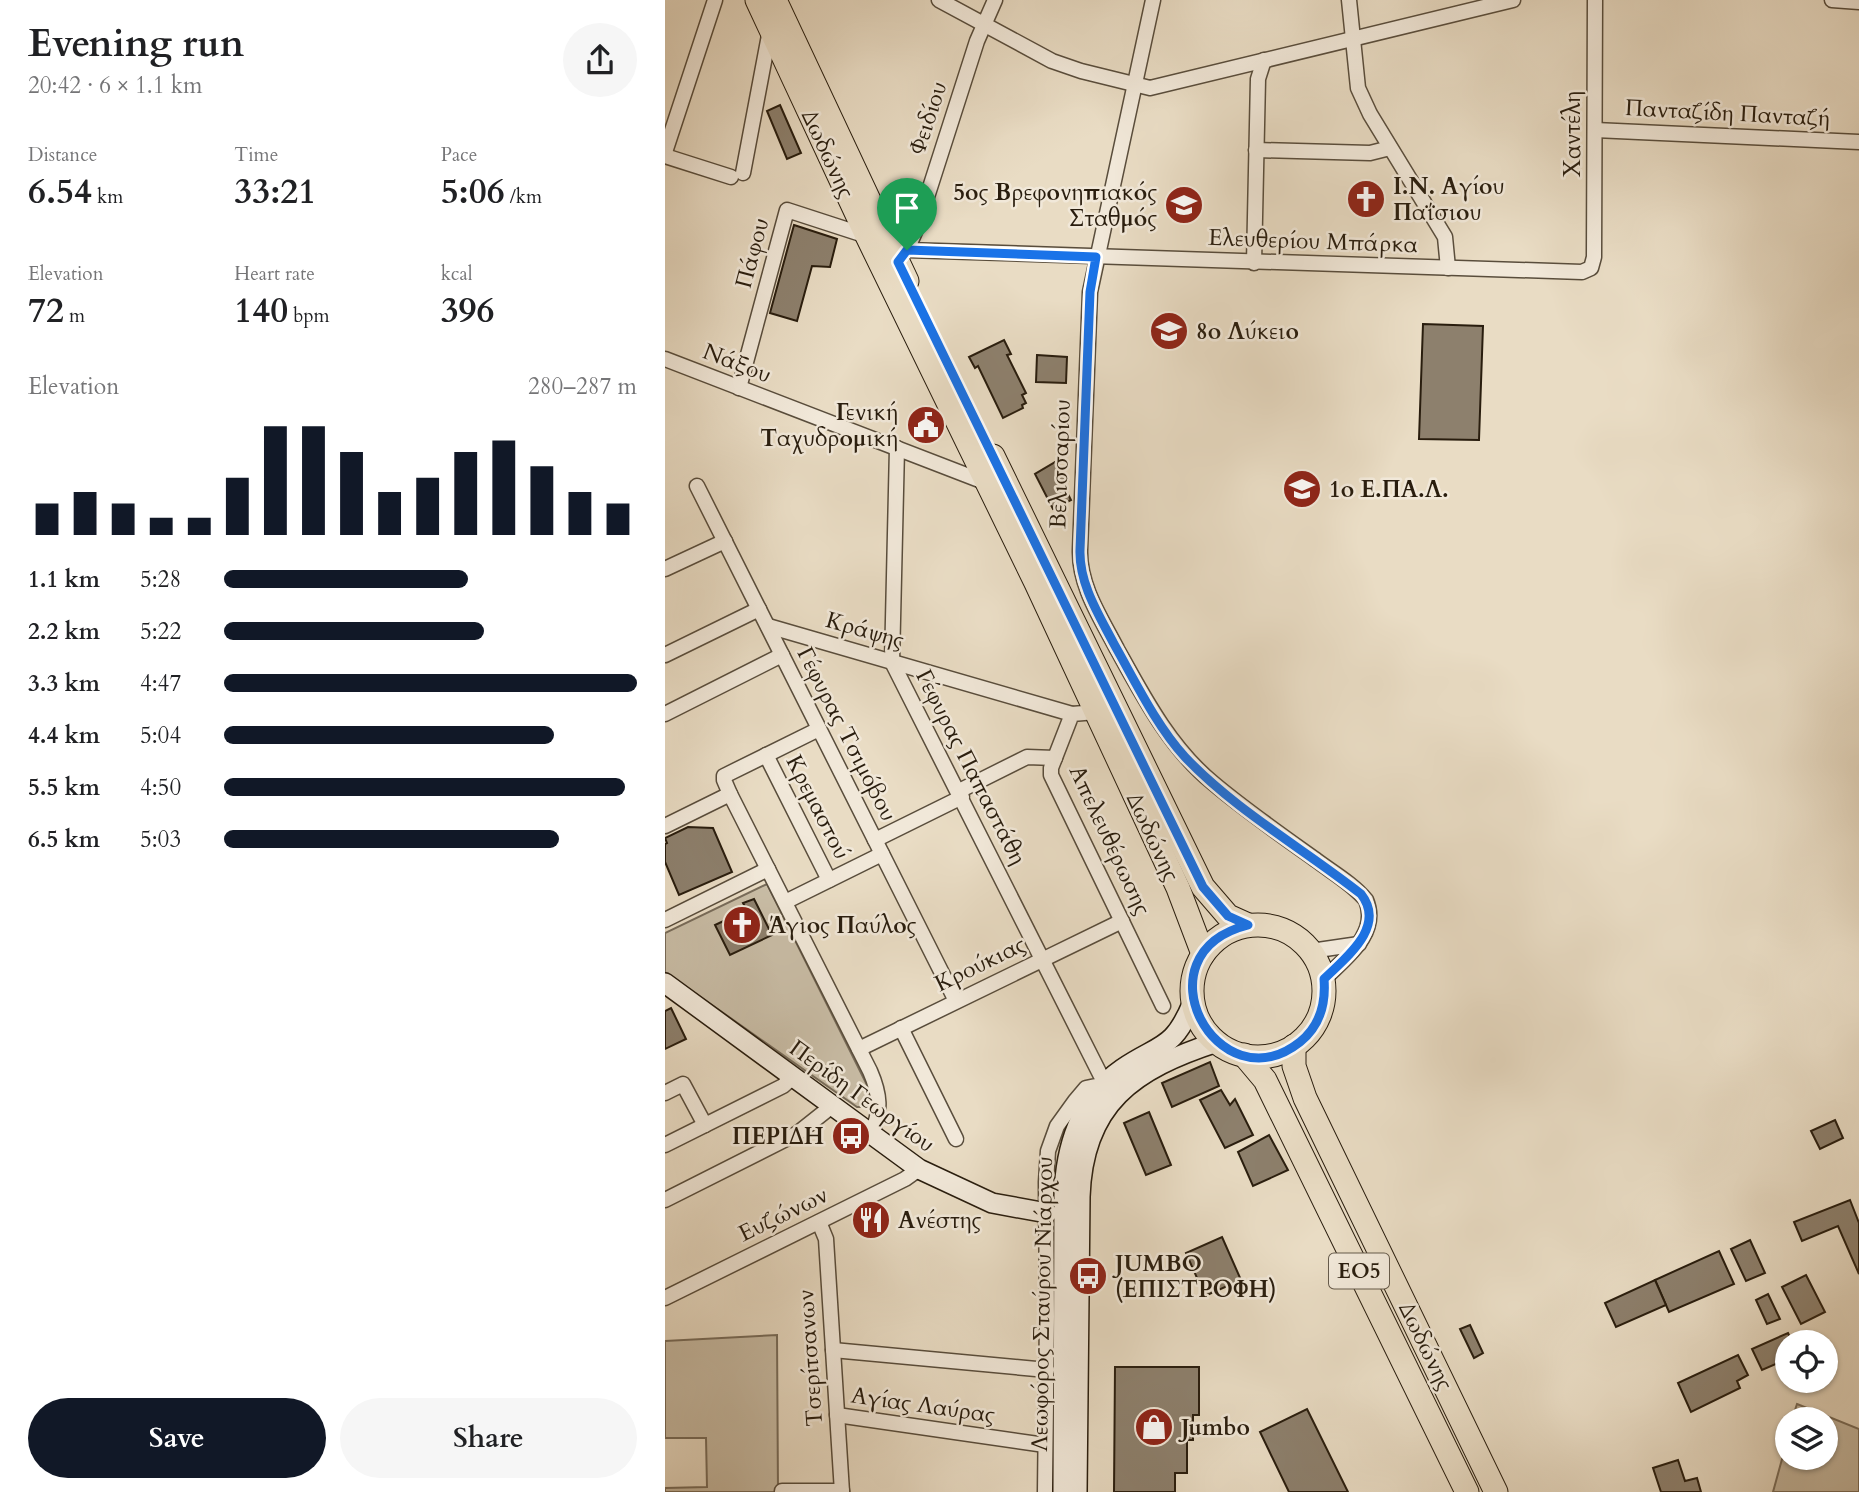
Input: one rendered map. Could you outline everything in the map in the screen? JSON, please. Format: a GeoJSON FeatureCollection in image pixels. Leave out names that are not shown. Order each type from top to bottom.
{"type":"FeatureCollection","features":[{"type":"Feature","properties":{"kind":"main road","name":"Δωδώνης"},"geometry":{"type":"LineString","coordinates":[[757,0],[867,236],[989,483],[1178,888],[1203,954]]}},
{"type":"Feature","properties":{"kind":"main road","name":"Δωδώνης"},"geometry":{"type":"LineString","coordinates":[[775,0],[1203,887],[1228,916],[1248,925],[1274,926],[1297,937],[1311,951],[1321,967],[1324,979]]}},
{"type":"Feature","properties":{"kind":"main road"},"geometry":{"type":"LineString","coordinates":[[1193,1002],[1194,975],[1203,954],[1224,934],[1248,925]]}},
{"type":"Feature","properties":{"kind":"main road"},"geometry":{"type":"LineString","coordinates":[[1244,1055],[1271,1055],[1294,1046],[1305,1038],[1319,1017],[1323,1005],[1324,979]]}},
{"type":"Feature","properties":{"kind":"main road","name":"Περίδη Γεωργίου"},"geometry":{"type":"LineString","coordinates":[[665,983],[919,1169],[992,1203],[1047,1213]]}},
{"type":"Feature","properties":{"kind":"main road","name":"Δωδώνης"},"geometry":{"type":"LineString","coordinates":[[1193,1002],[1202,1026],[1217,1042],[1244,1055],[1265,1080],[1467,1492]]}},
{"type":"Feature","properties":{"kind":"main road","name":"Λεωφόρος Σταύρου Νιάρχου"},"geometry":{"type":"LineString","coordinates":[[1063,1492],[1065,1176],[1073,1134],[1092,1100],[1105,1084],[1125,1067],[1170,1042],[1184,1023],[1193,1002]]}},
{"type":"Feature","properties":{"kind":"main road","name":"Λεωφόρος Σταύρου Νιάρχου"},"geometry":{"type":"LineString","coordinates":[[1077,1492],[1080,1197],[1088,1141],[1107,1107],[1129,1084],[1182,1053],[1217,1042]]}},
{"type":"Feature","properties":{"kind":"main road","name":"Δωδώνης"},"geometry":{"type":"LineString","coordinates":[[1294,1046],[1294,1066],[1305,1098],[1496,1492]]}},
{"type":"Feature","properties":{"kind":"street"},"geometry":{"type":"LineString","coordinates":[[715,0],[665,154],[737,175],[770,30]]}},
{"type":"Feature","properties":{"kind":"street"},"geometry":{"type":"LineString","coordinates":[[939,0],[1052,61],[1150,88],[1513,0]]}},
{"type":"Feature","properties":{"kind":"street","name":"Φειδίου"},"geometry":{"type":"LineString","coordinates":[[899,253],[918,225],[983,24],[995,0]]}},
{"type":"Feature","properties":{"kind":"street","name":"Βελισσαρίου"},"geometry":{"type":"LineString","coordinates":[[1153,0],[1090,292],[1081,572],[1086,588],[1126,665],[1160,723],[1183,754],[1211,782],[1366,900],[1369,920],[1359,944]]}},
{"type":"Feature","properties":{"kind":"street"},"geometry":{"type":"LineString","coordinates":[[1349,0],[1358,88],[1389,148],[1444,237],[1448,268]]}},
{"type":"Feature","properties":{"kind":"street","name":"Χαντέλη"},"geometry":{"type":"LineString","coordinates":[[1591,268],[1594,257],[1595,0]]}},
{"type":"Feature","properties":{"kind":"street"},"geometry":{"type":"LineString","coordinates":[[1832,0],[1859,2]]}},
{"type":"Feature","properties":{"kind":"street"},"geometry":{"type":"LineString","coordinates":[[1254,263],[1258,79],[1264,60]]}},
{"type":"Feature","properties":{"kind":"street","name":"Πανταζίδη Πανταζή"},"geometry":{"type":"LineString","coordinates":[[1595,130],[1859,142]]}},
{"type":"Feature","properties":{"kind":"street"},"geometry":{"type":"LineString","coordinates":[[1257,150],[1370,153],[1389,148]]}},
{"type":"Feature","properties":{"kind":"street","name":"Πάφου"},"geometry":{"type":"LineString","coordinates":[[739,388],[787,211],[867,236]]}},
{"type":"Feature","properties":{"kind":"street","name":"Ελευθερίου Μπάρκα"},"geometry":{"type":"LineString","coordinates":[[899,253],[1582,272],[1591,268]]}},
{"type":"Feature","properties":{"kind":"street","name":"Νάξου"},"geometry":{"type":"LineString","coordinates":[[665,359],[989,483]]}},
{"type":"Feature","properties":{"kind":"street","name":"Γέφυρας Παπαστάθη"},"geometry":{"type":"LineString","coordinates":[[897,448],[892,662],[961,794],[1105,1084]]}},
{"type":"Feature","properties":{"kind":"street","name":"Γέφυρας Τσιμόβου"},"geometry":{"type":"LineString","coordinates":[[697,486],[956,1001]]}},
{"type":"Feature","properties":{"kind":"street"},"geometry":{"type":"LineString","coordinates":[[665,569],[725,541]]}},
{"type":"Feature","properties":{"kind":"street"},"geometry":{"type":"LineString","coordinates":[[665,655],[759,609]]}},
{"type":"Feature","properties":{"kind":"street","name":"Κράψης"},"geometry":{"type":"LineString","coordinates":[[768,626],[1072,714]]}},
{"type":"Feature","properties":{"kind":"street"},"geometry":{"type":"LineString","coordinates":[[665,714],[782,655]]}},
{"type":"Feature","properties":{"kind":"street"},"geometry":{"type":"LineString","coordinates":[[1072,714],[1096,712]]}},
{"type":"Feature","properties":{"kind":"street","name":"Απελευθέρωσης"},"geometry":{"type":"LineString","coordinates":[[1072,714],[1051,769],[1052,777],[1163,1006]]}},
{"type":"Feature","properties":{"kind":"street"},"geometry":{"type":"LineString","coordinates":[[819,729],[724,776],[724,780],[870,1070],[879,1095],[878,1117],[871,1134]]}},
{"type":"Feature","properties":{"kind":"street","name":"Κρεμαστού"},"geometry":{"type":"LineString","coordinates":[[766,755],[829,880]]}},
{"type":"Feature","properties":{"kind":"street"},"geometry":{"type":"LineString","coordinates":[[875,840],[1027,757],[1055,758]]}},
{"type":"Feature","properties":{"kind":"street"},"geometry":{"type":"LineString","coordinates":[[665,826],[730,794]]}},
{"type":"Feature","properties":{"kind":"street"},"geometry":{"type":"LineString","coordinates":[[785,902],[882,854]]}},
{"type":"Feature","properties":{"kind":"street"},"geometry":{"type":"LineString","coordinates":[[665,920],[768,869]]}},
{"type":"Feature","properties":{"kind":"street","name":"Κρούκιας"},"geometry":{"type":"LineString","coordinates":[[859,1049],[1122,921]]}},
{"type":"Feature","properties":{"kind":"street"},"geometry":{"type":"LineString","coordinates":[[1311,951],[1359,944]]}},
{"type":"Feature","properties":{"kind":"street"},"geometry":{"type":"LineString","coordinates":[[1324,979],[1359,944]]}},
{"type":"Feature","properties":{"kind":"street"},"geometry":{"type":"LineString","coordinates":[[901,1028],[956,1139]]}},
{"type":"Feature","properties":{"kind":"street"},"geometry":{"type":"LineString","coordinates":[[665,1145],[783,1086],[793,1077]]}},
{"type":"Feature","properties":{"kind":"street"},"geometry":{"type":"LineString","coordinates":[[665,1093],[683,1084],[705,1125]]}},
{"type":"Feature","properties":{"kind":"street"},"geometry":{"type":"LineString","coordinates":[[1045,1492],[1049,1144],[1064,1115],[1086,1088],[1105,1084]]}},
{"type":"Feature","properties":{"kind":"street"},"geometry":{"type":"LineString","coordinates":[[665,1200],[798,1133],[832,1105]]}},
{"type":"Feature","properties":{"kind":"street","name":"Ευζώνων"},"geometry":{"type":"LineString","coordinates":[[666,1294],[819,1222],[919,1169]]}},
{"type":"Feature","properties":{"kind":"street","name":"Τσερίτσανων"},"geometry":{"type":"LineString","coordinates":[[819,1222],[826,1239],[842,1491]]}},
{"type":"Feature","properties":{"kind":"street"},"geometry":{"type":"LineString","coordinates":[[832,1350],[1047,1370]]}},
{"type":"Feature","properties":{"kind":"street","name":"Αγίας Λαύρας"},"geometry":{"type":"LineString","coordinates":[[837,1415],[1045,1445]]}},
{"type":"Feature","properties":{"kind":"street"},"geometry":{"type":"LineString","coordinates":[[782,1491],[842,1491]]}},
{"type":"Feature","properties":{"kind":"shaded area"},"geometry":{"type":"Polygon","coordinates":[[[767,884],[869,1089],[871,1100],[865,1107],[857,1107],[665,972],[665,933],[767,884]]]}},
{"type":"Feature","properties":{"kind":"shaded area"},"geometry":{"type":"Polygon","coordinates":[[[777,1335],[778,1492],[665,1492],[665,1488],[707,1487],[706,1438],[665,1438],[665,1341],[777,1335]]]}},
{"type":"Feature","properties":{"kind":"shaded area"},"geometry":{"type":"Polygon","coordinates":[[[1838,1421],[1859,1429],[1859,1492],[1773,1492],[1779,1470],[1838,1470],[1838,1421]]]}},
{"type":"Feature","properties":{"kind":"building"},"geometry":{"type":"Polygon","coordinates":[[[780,105],[801,153],[787,159],[767,111],[780,105]]]}},
{"type":"Feature","properties":{"kind":"building"},"geometry":{"type":"Polygon","coordinates":[[[794,225],[837,239],[830,267],[812,266],[797,321],[770,313],[794,225]]]}},
{"type":"Feature","properties":{"kind":"building"},"geometry":{"type":"Polygon","coordinates":[[[1423,324],[1483,326],[1479,440],[1419,439],[1423,324]]]}},
{"type":"Feature","properties":{"kind":"building"},"geometry":{"type":"Polygon","coordinates":[[[1004,340],[1011,354],[1007,355],[1026,393],[1022,395],[1026,403],[1022,405],[1023,408],[1003,418],[978,366],[975,368],[969,357],[1004,340]]]}},
{"type":"Feature","properties":{"kind":"building"},"geometry":{"type":"Polygon","coordinates":[[[1037,355],[1067,357],[1066,383],[1036,382],[1037,355]]]}},
{"type":"Feature","properties":{"kind":"building"},"geometry":{"type":"Polygon","coordinates":[[[1057,461],[1068,481],[1063,484],[1071,500],[1053,509],[1035,474],[1057,461]]]}},
{"type":"Feature","properties":{"kind":"building"},"geometry":{"type":"Polygon","coordinates":[[[688,827],[713,828],[732,872],[679,895],[665,862],[665,838],[688,827]]]}},
{"type":"Feature","properties":{"kind":"building"},"geometry":{"type":"Polygon","coordinates":[[[754,899],[772,935],[730,955],[715,925],[747,910],[743,903],[754,899]]]}},
{"type":"Feature","properties":{"kind":"building"},"geometry":{"type":"Polygon","coordinates":[[[671,1008],[686,1039],[665,1049],[665,1011],[671,1008]]]}},
{"type":"Feature","properties":{"kind":"building"},"geometry":{"type":"Polygon","coordinates":[[[1210,1062],[1219,1086],[1172,1107],[1162,1083],[1210,1062]]]}},
{"type":"Feature","properties":{"kind":"building"},"geometry":{"type":"Polygon","coordinates":[[[1221,1090],[1230,1105],[1235,1099],[1253,1135],[1225,1148],[1200,1100],[1221,1090]]]}},
{"type":"Feature","properties":{"kind":"building"},"geometry":{"type":"Polygon","coordinates":[[[1149,1112],[1171,1165],[1146,1175],[1124,1123],[1149,1112]]]}},
{"type":"Feature","properties":{"kind":"building"},"geometry":{"type":"Polygon","coordinates":[[[1835,1120],[1843,1138],[1820,1149],[1811,1131],[1835,1120]]]}},
{"type":"Feature","properties":{"kind":"building"},"geometry":{"type":"Polygon","coordinates":[[[1269,1135],[1288,1170],[1253,1186],[1238,1152],[1269,1135]]]}},
{"type":"Feature","properties":{"kind":"building"},"geometry":{"type":"Polygon","coordinates":[[[1850,1200],[1859,1223],[1859,1274],[1838,1226],[1802,1241],[1794,1222],[1850,1200]]]}},
{"type":"Feature","properties":{"kind":"building"},"geometry":{"type":"Polygon","coordinates":[[[1222,1237],[1241,1280],[1205,1296],[1186,1253],[1222,1237]]]}},
{"type":"Feature","properties":{"kind":"building"},"geometry":{"type":"Polygon","coordinates":[[[1750,1240],[1765,1273],[1746,1281],[1731,1249],[1750,1240]]]}},
{"type":"Feature","properties":{"kind":"building"},"geometry":{"type":"Polygon","coordinates":[[[1719,1251],[1734,1284],[1669,1312],[1655,1280],[1719,1251]]]}},
{"type":"Feature","properties":{"kind":"building"},"geometry":{"type":"Polygon","coordinates":[[[1806,1275],[1825,1312],[1801,1324],[1782,1287],[1806,1275]]]}},
{"type":"Feature","properties":{"kind":"building"},"geometry":{"type":"Polygon","coordinates":[[[1655,1280],[1666,1305],[1616,1327],[1605,1303],[1655,1280]]]}},
{"type":"Feature","properties":{"kind":"building"},"geometry":{"type":"Polygon","coordinates":[[[1768,1294],[1780,1319],[1767,1324],[1756,1300],[1768,1294]]]}},
{"type":"Feature","properties":{"kind":"building"},"geometry":{"type":"Polygon","coordinates":[[[1470,1325],[1483,1353],[1474,1358],[1460,1329],[1470,1325]]]}},
{"type":"Feature","properties":{"kind":"building"},"geometry":{"type":"Polygon","coordinates":[[[1775,1339],[1775,1364],[1762,1370],[1752,1349],[1775,1339]]]}},
{"type":"Feature","properties":{"kind":"building"},"geometry":{"type":"Polygon","coordinates":[[[1738,1355],[1748,1375],[1737,1381],[1740,1388],[1691,1412],[1678,1383],[1738,1355]]]}},
{"type":"Feature","properties":{"kind":"building","name":"Jumbo"},"geometry":{"type":"Polygon","coordinates":[[[1115,1367],[1199,1367],[1199,1415],[1193,1415],[1193,1440],[1187,1440],[1187,1473],[1175,1473],[1175,1492],[1114,1492],[1115,1367]]]}},
{"type":"Feature","properties":{"kind":"building"},"geometry":{"type":"Polygon","coordinates":[[[1307,1409],[1348,1492],[1289,1492],[1260,1432],[1307,1409]]]}},
{"type":"Feature","properties":{"kind":"building"},"geometry":{"type":"Polygon","coordinates":[[[1678,1460],[1685,1481],[1697,1478],[1701,1492],[1661,1492],[1653,1468],[1678,1460]]]}},
{"type":"Feature","properties":{"kind":"place","name":"Ι.Ν. Αγίου Παΐσιου"},"geometry":{"type":"Point","coordinates":[1366,199]}},
{"type":"Feature","properties":{"kind":"place","name":"5ος Βρεφονηπιακός Σταθμός"},"geometry":{"type":"Point","coordinates":[1184,205]}},
{"type":"Feature","properties":{"kind":"place","name":"8ο Λύκειο"},"geometry":{"type":"Point","coordinates":[1169,331]}},
{"type":"Feature","properties":{"kind":"place","name":"Γενική Ταχυδρομική"},"geometry":{"type":"Point","coordinates":[926,425]}},
{"type":"Feature","properties":{"kind":"place","name":"1ο Ε.ΠΑ.Λ."},"geometry":{"type":"Point","coordinates":[1302,489]}},
{"type":"Feature","properties":{"kind":"place","name":"Άγιος Παύλος"},"geometry":{"type":"Point","coordinates":[742,925]}},
{"type":"Feature","properties":{"kind":"place","name":"ΠΕΡΙΔΗ"},"geometry":{"type":"Point","coordinates":[851,1136]}},
{"type":"Feature","properties":{"kind":"place","name":"Ανέστης"},"geometry":{"type":"Point","coordinates":[871,1220]}},
{"type":"Feature","properties":{"kind":"place","name":"JUMBO (ΕΠΙΣΤΡΟΦΗ)"},"geometry":{"type":"Point","coordinates":[1088,1276]}},
{"type":"Feature","properties":{"kind":"place","name":"Jumbo"},"geometry":{"type":"Point","coordinates":[1154,1427]}},
{"type":"Feature","properties":{"kind":"route"},"geometry":{"type":"LineString","coordinates":[[907,250],[1096,257],[1090,292],[1080,550],[1081,572],[1086,588],[1126,665],[1160,723],[1183,754],[1211,782],[1361,894],[1368,906],[1368,927],[1364,936],[1324,979],[1323,1005],[1313,1028],[1305,1038],[1283,1052],[1257,1057],[1232,1051],[1210,1036],[1196,1014],[1192,989],[1198,963],[1213,942],[1224,934],[1248,925],[1228,916],[1203,887],[898,262],[907,250]]}}]}
